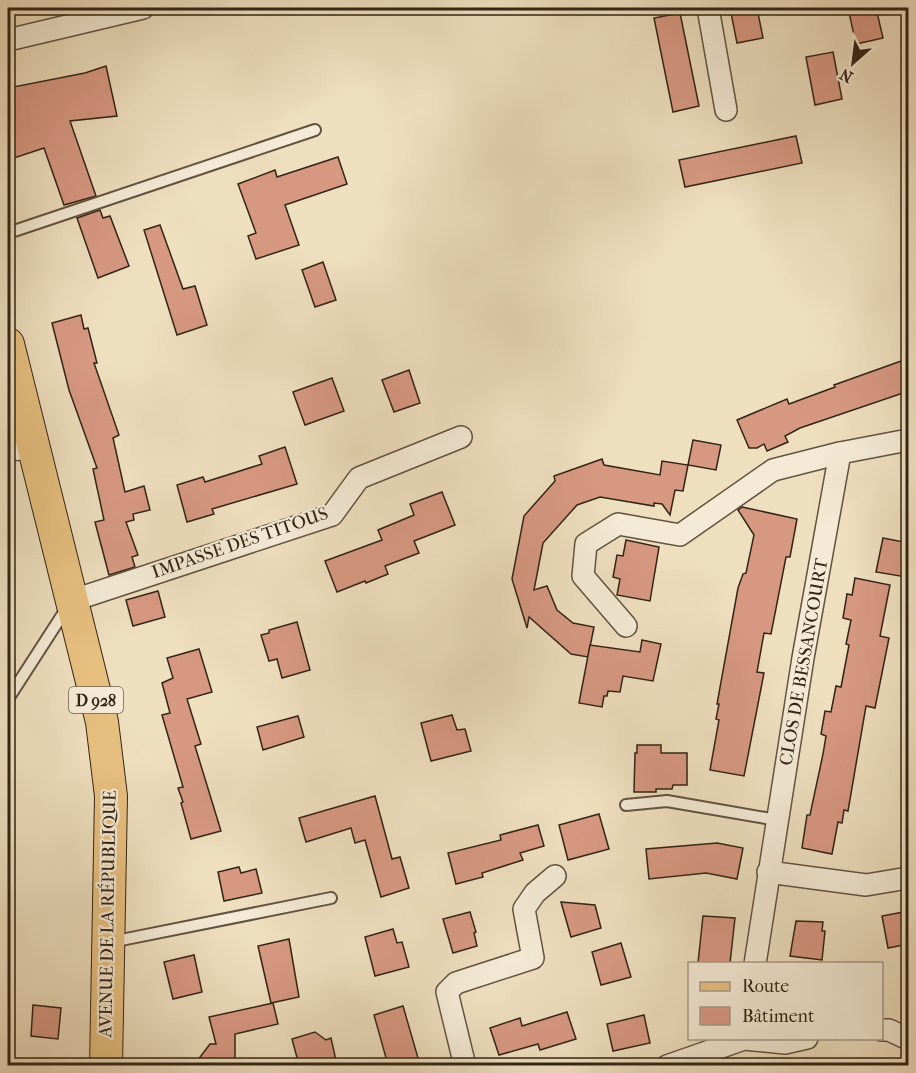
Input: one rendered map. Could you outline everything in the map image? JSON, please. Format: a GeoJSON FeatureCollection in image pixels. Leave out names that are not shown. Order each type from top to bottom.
{"type":"FeatureCollection","features":[{"type":"Feature","properties":{"kind":"main road","name":"AVENUE DE LA RÉPUBLIQUE"},"geometry":{"type":"LineString","coordinates":[[8,344],[21,449],[71,601],[102,722],[111,796],[106,1065]]}},
{"type":"Feature","properties":{"kind":"street"},"geometry":{"type":"LineString","coordinates":[[8,40],[143,8]]}},
{"type":"Feature","properties":{"kind":"street"},"geometry":{"type":"LineString","coordinates":[[708,8],[726,110]]}},
{"type":"Feature","properties":{"kind":"street","name":"IMPASSE DES TITOUS"},"geometry":{"type":"LineString","coordinates":[[71,601],[332,515],[359,478],[461,437]]}},
{"type":"Feature","properties":{"kind":"street"},"geometry":{"type":"LineString","coordinates":[[626,626],[583,576],[586,544],[618,524],[680,536],[772,470],[840,453],[909,440]]}},
{"type":"Feature","properties":{"kind":"street","name":"CLOS DE BESSANCOURT"},"geometry":{"type":"LineString","coordinates":[[754,962],[840,453]]}},
{"type":"Feature","properties":{"kind":"street"},"geometry":{"type":"LineString","coordinates":[[768,872],[866,885],[909,878]]}},
{"type":"Feature","properties":{"kind":"street"},"geometry":{"type":"LineString","coordinates":[[465,1065],[447,992],[456,983],[532,958],[524,909],[535,893],[555,876]]}},
{"type":"Feature","properties":{"kind":"street"},"geometry":{"type":"LineString","coordinates":[[883,1030],[890,1030],[909,1039]]}},
{"type":"Feature","properties":{"kind":"street"},"geometry":{"type":"LineString","coordinates":[[667,1065],[741,1040]]}},
{"type":"Feature","properties":{"kind":"street"},"geometry":{"type":"LineString","coordinates":[[754,1040],[785,1043],[798,1040]]}},
{"type":"Feature","properties":{"kind":"lane"},"geometry":{"type":"LineString","coordinates":[[8,233],[315,130]]}},
{"type":"Feature","properties":{"kind":"lane"},"geometry":{"type":"LineString","coordinates":[[8,699],[71,601]]}},
{"type":"Feature","properties":{"kind":"lane"},"geometry":{"type":"LineString","coordinates":[[626,805],[667,801],[777,820]]}},
{"type":"Feature","properties":{"kind":"lane"},"geometry":{"type":"LineString","coordinates":[[108,943],[331,898]]}},
{"type":"Feature","properties":{"kind":"building"},"geometry":{"type":"Polygon","coordinates":[[[730,8],[757,8],[763,38],[737,43],[730,8]]]}},
{"type":"Feature","properties":{"kind":"building"},"geometry":{"type":"Polygon","coordinates":[[[848,8],[876,8],[883,38],[856,44],[848,8]]]}},
{"type":"Feature","properties":{"kind":"building"},"geometry":{"type":"Polygon","coordinates":[[[680,13],[699,106],[673,112],[654,18],[680,13]]]}},
{"type":"Feature","properties":{"kind":"building"},"geometry":{"type":"Polygon","coordinates":[[[833,52],[842,99],[815,105],[806,57],[833,52]]]}},
{"type":"Feature","properties":{"kind":"building"},"geometry":{"type":"Polygon","coordinates":[[[106,66],[117,116],[70,121],[96,196],[64,205],[44,148],[8,160],[8,88],[85,73],[106,66]]]}},
{"type":"Feature","properties":{"kind":"building"},"geometry":{"type":"Polygon","coordinates":[[[796,136],[802,163],[685,187],[679,160],[796,136]]]}},
{"type":"Feature","properties":{"kind":"building"},"geometry":{"type":"Polygon","coordinates":[[[338,157],[347,184],[285,205],[299,245],[256,259],[248,236],[256,233],[238,184],[275,170],[277,177],[338,157]]]}},
{"type":"Feature","properties":{"kind":"building"},"geometry":{"type":"Polygon","coordinates":[[[100,210],[103,218],[110,216],[129,266],[98,278],[77,218],[100,210]]]}},
{"type":"Feature","properties":{"kind":"building"},"geometry":{"type":"Polygon","coordinates":[[[160,225],[183,289],[195,286],[207,325],[177,335],[144,230],[160,225]]]}},
{"type":"Feature","properties":{"kind":"building"},"geometry":{"type":"Polygon","coordinates":[[[323,262],[336,300],[315,307],[302,270],[323,262]]]}},
{"type":"Feature","properties":{"kind":"building"},"geometry":{"type":"Polygon","coordinates":[[[81,315],[84,329],[88,328],[97,363],[94,363],[119,435],[113,438],[125,492],[144,486],[150,510],[133,514],[134,520],[126,522],[138,555],[132,557],[135,567],[109,575],[95,522],[104,520],[93,469],[97,468],[69,390],[52,323],[81,315]]]}},
{"type":"Feature","properties":{"kind":"building"},"geometry":{"type":"Polygon","coordinates":[[[904,360],[909,372],[909,391],[800,428],[785,436],[788,442],[767,451],[764,444],[757,448],[749,448],[737,420],[787,399],[789,404],[904,360]]]}},
{"type":"Feature","properties":{"kind":"building"},"geometry":{"type":"Polygon","coordinates":[[[409,370],[420,403],[394,412],[382,380],[409,370]]]}},
{"type":"Feature","properties":{"kind":"building"},"geometry":{"type":"Polygon","coordinates":[[[332,378],[344,411],[305,425],[293,392],[332,378]]]}},
{"type":"Feature","properties":{"kind":"building"},"geometry":{"type":"Polygon","coordinates":[[[693,440],[721,445],[716,470],[688,465],[693,440]]]}},
{"type":"Feature","properties":{"kind":"building"},"geometry":{"type":"Polygon","coordinates":[[[285,447],[297,484],[212,509],[214,514],[187,522],[177,485],[203,477],[205,482],[262,464],[259,456],[285,447]]]}},
{"type":"Feature","properties":{"kind":"building"},"geometry":{"type":"Polygon","coordinates":[[[602,459],[604,465],[660,475],[662,461],[688,465],[683,491],[675,490],[670,515],[662,504],[654,503],[654,506],[600,497],[577,505],[543,543],[534,590],[547,586],[557,610],[573,623],[594,627],[588,657],[571,654],[529,617],[527,628],[512,579],[524,516],[555,481],[554,476],[602,459]]]}},
{"type":"Feature","properties":{"kind":"building"},"geometry":{"type":"Polygon","coordinates":[[[442,492],[455,525],[414,541],[419,553],[385,566],[388,574],[337,592],[325,561],[382,540],[378,530],[414,515],[410,504],[442,492]]]}},
{"type":"Feature","properties":{"kind":"building"},"geometry":{"type":"Polygon","coordinates":[[[742,507],[797,519],[790,557],[786,557],[771,634],[764,633],[757,672],[764,673],[744,776],[710,770],[719,720],[716,719],[719,704],[717,704],[738,588],[743,574],[746,573],[754,535],[738,510],[742,507]]]}},
{"type":"Feature","properties":{"kind":"building"},"geometry":{"type":"Polygon","coordinates":[[[883,538],[909,543],[906,577],[876,572],[883,538]]]}},
{"type":"Feature","properties":{"kind":"building"},"geometry":{"type":"Polygon","coordinates":[[[626,540],[659,547],[650,601],[617,595],[620,579],[613,577],[617,555],[623,556],[626,540]]]}},
{"type":"Feature","properties":{"kind":"building"},"geometry":{"type":"Polygon","coordinates":[[[855,578],[890,585],[880,636],[889,638],[875,708],[866,706],[848,811],[844,810],[842,823],[838,822],[832,854],[802,848],[807,815],[810,815],[823,754],[826,736],[821,734],[825,711],[831,712],[836,686],[841,687],[851,620],[843,618],[847,594],[852,595],[855,578]]]}},
{"type":"Feature","properties":{"kind":"building"},"geometry":{"type":"Polygon","coordinates":[[[158,591],[165,617],[133,626],[126,600],[158,591]]]}},
{"type":"Feature","properties":{"kind":"building"},"geometry":{"type":"Polygon","coordinates":[[[297,622],[310,670],[282,678],[277,659],[269,661],[261,635],[269,633],[269,630],[297,622]]]}},
{"type":"Feature","properties":{"kind":"building"},"geometry":{"type":"Polygon","coordinates":[[[642,640],[661,644],[653,681],[623,676],[620,692],[608,691],[607,696],[604,696],[602,707],[579,703],[590,645],[640,652],[642,640]]]}},
{"type":"Feature","properties":{"kind":"building"},"geometry":{"type":"Polygon","coordinates":[[[199,649],[212,692],[187,699],[201,744],[195,746],[221,831],[191,839],[178,788],[183,787],[162,715],[170,713],[162,683],[173,678],[167,658],[199,649]]]}},
{"type":"Feature","properties":{"kind":"building"},"geometry":{"type":"Polygon","coordinates":[[[452,715],[457,730],[465,729],[471,751],[431,761],[421,723],[452,715]]]}},
{"type":"Feature","properties":{"kind":"building"},"geometry":{"type":"Polygon","coordinates":[[[298,716],[304,737],[263,750],[257,727],[298,716]]]}},
{"type":"Feature","properties":{"kind":"building"},"geometry":{"type":"Polygon","coordinates":[[[637,745],[661,745],[661,753],[687,753],[687,785],[673,785],[672,789],[656,789],[656,792],[634,792],[637,745]]]}},
{"type":"Feature","properties":{"kind":"building"},"geometry":{"type":"Polygon","coordinates":[[[375,796],[392,859],[400,857],[409,888],[381,897],[365,840],[355,843],[351,828],[306,842],[299,818],[375,796]]]}},
{"type":"Feature","properties":{"kind":"building"},"geometry":{"type":"Polygon","coordinates":[[[599,814],[609,849],[568,860],[559,825],[599,814]]]}},
{"type":"Feature","properties":{"kind":"building"},"geometry":{"type":"Polygon","coordinates":[[[538,825],[544,846],[520,853],[523,860],[482,873],[483,877],[456,884],[448,853],[501,840],[500,835],[538,825]]]}},
{"type":"Feature","properties":{"kind":"building"},"geometry":{"type":"Polygon","coordinates":[[[717,843],[743,848],[737,879],[706,873],[649,879],[646,849],[717,843]]]}},
{"type":"Feature","properties":{"kind":"building"},"geometry":{"type":"Polygon","coordinates":[[[239,867],[241,873],[256,869],[262,893],[224,901],[218,872],[239,867]]]}},
{"type":"Feature","properties":{"kind":"building"},"geometry":{"type":"Polygon","coordinates":[[[561,902],[595,905],[601,928],[571,937],[561,902]]]}},
{"type":"Feature","properties":{"kind":"building"},"geometry":{"type":"Polygon","coordinates":[[[909,911],[909,944],[888,948],[882,916],[909,911]]]}},
{"type":"Feature","properties":{"kind":"building"},"geometry":{"type":"Polygon","coordinates":[[[470,912],[476,932],[474,933],[477,946],[453,953],[443,919],[470,912]]]}},
{"type":"Feature","properties":{"kind":"building"},"geometry":{"type":"Polygon","coordinates":[[[703,916],[735,918],[730,962],[698,962],[703,916]]]}},
{"type":"Feature","properties":{"kind":"building"},"geometry":{"type":"Polygon","coordinates":[[[796,921],[823,922],[822,931],[825,931],[822,960],[790,956],[796,921]]]}},
{"type":"Feature","properties":{"kind":"building"},"geometry":{"type":"Polygon","coordinates":[[[393,929],[397,943],[402,942],[409,967],[375,976],[365,937],[393,929]]]}},
{"type":"Feature","properties":{"kind":"building"},"geometry":{"type":"Polygon","coordinates":[[[289,939],[299,997],[271,1003],[258,946],[289,939]]]}},
{"type":"Feature","properties":{"kind":"building"},"geometry":{"type":"Polygon","coordinates":[[[621,943],[631,977],[601,985],[592,952],[621,943]]]}},
{"type":"Feature","properties":{"kind":"building"},"geometry":{"type":"Polygon","coordinates":[[[194,955],[202,992],[173,999],[164,962],[194,955]]]}},
{"type":"Feature","properties":{"kind":"building"},"geometry":{"type":"Polygon","coordinates":[[[273,1003],[278,1024],[235,1034],[235,1065],[194,1065],[210,1044],[216,1044],[209,1017],[273,1003]]]}},
{"type":"Feature","properties":{"kind":"building"},"geometry":{"type":"Polygon","coordinates":[[[33,1005],[61,1008],[58,1039],[31,1036],[33,1005]]]}},
{"type":"Feature","properties":{"kind":"building"},"geometry":{"type":"Polygon","coordinates":[[[403,1006],[420,1065],[388,1065],[374,1015],[403,1006]]]}},
{"type":"Feature","properties":{"kind":"building"},"geometry":{"type":"Polygon","coordinates":[[[567,1012],[576,1039],[540,1050],[538,1044],[499,1055],[490,1028],[520,1018],[522,1026],[567,1012]]]}},
{"type":"Feature","properties":{"kind":"building"},"geometry":{"type":"Polygon","coordinates":[[[644,1015],[650,1043],[613,1051],[607,1024],[644,1015]]]}},
{"type":"Feature","properties":{"kind":"building"},"geometry":{"type":"Polygon","coordinates":[[[315,1032],[326,1040],[331,1038],[337,1065],[299,1065],[292,1039],[315,1032]]]}}]}
